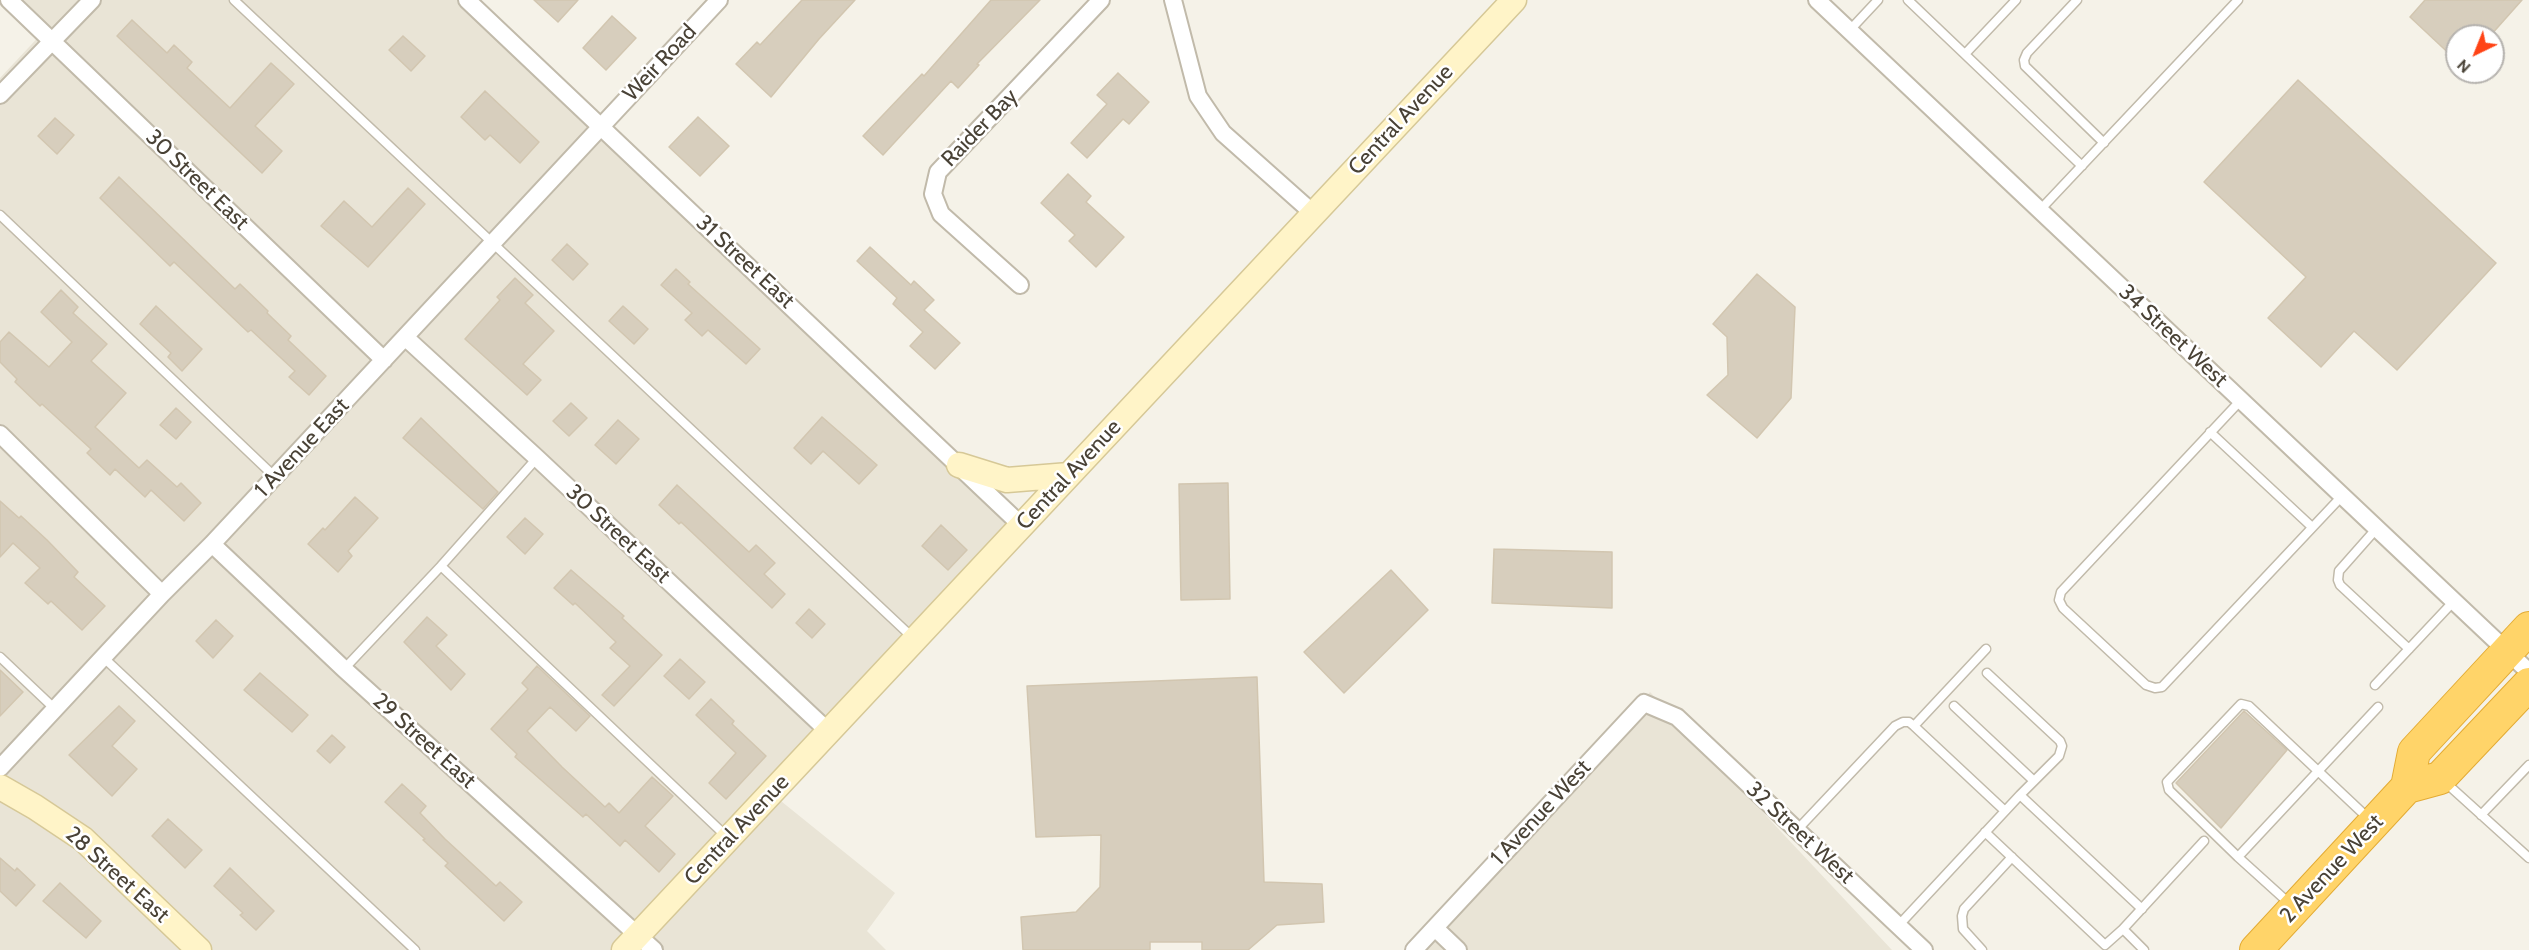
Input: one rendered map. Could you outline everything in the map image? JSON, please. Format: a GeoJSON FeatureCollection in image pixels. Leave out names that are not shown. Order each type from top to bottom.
{"type":"FeatureCollection","features":[{"type":"Feature","properties":{"kind":"highway"},"geometry":{"type":"LineString","coordinates":[[2407,788],[2414,752],[2518,662],[2529,628]]}},
{"type":"Feature","properties":{"kind":"highway","name":"2 Avenue West"},"geometry":{"type":"LineString","coordinates":[[2256,950],[2407,788],[2440,778],[2529,684]]}},
{"type":"Feature","properties":{"kind":"street","name":"30 Street East"},"geometry":{"type":"LineString","coordinates":[[9,0],[384,360]]}},
{"type":"Feature","properties":{"kind":"street"},"geometry":{"type":"LineString","coordinates":[[0,95],[92,0]]}},
{"type":"Feature","properties":{"kind":"street","name":"31 Street East"},"geometry":{"type":"LineString","coordinates":[[467,0],[1022,526]]}},
{"type":"Feature","properties":{"kind":"street","name":"Weir Road"},"geometry":{"type":"LineString","coordinates":[[602,126],[719,0]]}},
{"type":"Feature","properties":{"kind":"street","name":"Raider Bay"},"geometry":{"type":"LineString","coordinates":[[1020,285],[941,214],[933,194],[938,172],[1101,0]]}},
{"type":"Feature","properties":{"kind":"street"},"geometry":{"type":"LineString","coordinates":[[1173,0],[1198,96],[1223,133],[1314,214]]}},
{"type":"Feature","properties":{"kind":"street","name":"Central Avenue"},"geometry":{"type":"LineString","coordinates":[[639,945],[729,839],[1514,0]]}},
{"type":"Feature","properties":{"kind":"street","name":"34 Street West"},"geometry":{"type":"LineString","coordinates":[[1817,0],[2518,662]]}},
{"type":"Feature","properties":{"kind":"street","name":"1 Avenue East"},"geometry":{"type":"LineString","coordinates":[[0,768],[602,126]]}},
{"type":"Feature","properties":{"kind":"street","name":"30 Street East"},"geometry":{"type":"LineString","coordinates":[[405,338],[537,458],[829,732]]}},
{"type":"Feature","properties":{"kind":"street"},"geometry":{"type":"LineString","coordinates":[[0,434],[162,594]]}},
{"type":"Feature","properties":{"kind":"street"},"geometry":{"type":"LineString","coordinates":[[959,465],[1007,480],[1069,475]]}},
{"type":"Feature","properties":{"kind":"street","name":"29 Street East"},"geometry":{"type":"LineString","coordinates":[[212,544],[639,945]]}},
{"type":"Feature","properties":{"kind":"street","name":"1 Avenue West"},"geometry":{"type":"LineString","coordinates":[[1414,950],[1644,703],[1677,717]]}},
{"type":"Feature","properties":{"kind":"street","name":"32 Street West"},"geometry":{"type":"LineString","coordinates":[[1677,717],[1924,950]]}},
{"type":"Feature","properties":{"kind":"street","name":"28 Street East"},"geometry":{"type":"LineString","coordinates":[[0,787],[83,839],[199,950]]}},
{"type":"Feature","properties":{"kind":"street"},"geometry":{"type":"LineString","coordinates":[[1435,928],[1458,950]]}},
{"type":"Feature","properties":{"kind":"lane"},"geometry":{"type":"LineString","coordinates":[[234,0],[915,640]]}},
{"type":"Feature","properties":{"kind":"lane"},"geometry":{"type":"LineString","coordinates":[[1849,31],[1878,0]]}},
{"type":"Feature","properties":{"kind":"lane"},"geometry":{"type":"LineString","coordinates":[[1908,0],[2082,166]]}},
{"type":"Feature","properties":{"kind":"lane"},"geometry":{"type":"LineString","coordinates":[[1965,54],[2016,0]]}},
{"type":"Feature","properties":{"kind":"lane"},"geometry":{"type":"LineString","coordinates":[[2077,0],[2027,53],[2024,60],[2025,66],[2104,143]]}},
{"type":"Feature","properties":{"kind":"lane"},"geometry":{"type":"LineString","coordinates":[[2040,210],[2238,0]]}},
{"type":"Feature","properties":{"kind":"lane"},"geometry":{"type":"LineString","coordinates":[[0,216],[274,476]]}},
{"type":"Feature","properties":{"kind":"lane"},"geometry":{"type":"LineString","coordinates":[[2241,400],[2061,592],[2059,600],[2063,608],[2146,685],[2155,688],[2162,687],[2342,496]]}},
{"type":"Feature","properties":{"kind":"lane"},"geometry":{"type":"LineString","coordinates":[[2210,432],[2312,527]]}},
{"type":"Feature","properties":{"kind":"lane"},"geometry":{"type":"LineString","coordinates":[[344,669],[441,566],[537,458]]}},
{"type":"Feature","properties":{"kind":"lane"},"geometry":{"type":"LineString","coordinates":[[2378,528],[2339,571],[2338,580],[2340,585],[2409,649]]}},
{"type":"Feature","properties":{"kind":"lane"},"geometry":{"type":"LineString","coordinates":[[441,566],[729,839]]}},
{"type":"Feature","properties":{"kind":"lane"},"geometry":{"type":"LineString","coordinates":[[2375,685],[2454,601]]}},
{"type":"Feature","properties":{"kind":"lane"},"geometry":{"type":"LineString","coordinates":[[1914,726],[1986,649]]}},
{"type":"Feature","properties":{"kind":"lane"},"geometry":{"type":"LineString","coordinates":[[0,657],[56,710]]}},
{"type":"Feature","properties":{"kind":"lane"},"geometry":{"type":"LineString","coordinates":[[104,658],[415,950]]}},
{"type":"Feature","properties":{"kind":"lane"},"geometry":{"type":"LineString","coordinates":[[1898,926],[2062,751],[2060,741],[1987,673]]}},
{"type":"Feature","properties":{"kind":"lane"},"geometry":{"type":"LineString","coordinates":[[2294,909],[2169,790],[2167,782],[2171,777],[2241,704],[2249,706],[2374,823]]}},
{"type":"Feature","properties":{"kind":"lane"},"geometry":{"type":"LineString","coordinates":[[1954,706],[2034,781]]}},
{"type":"Feature","properties":{"kind":"lane"},"geometry":{"type":"LineString","coordinates":[[2238,857],[2378,707]]}},
{"type":"Feature","properties":{"kind":"lane"},"geometry":{"type":"LineString","coordinates":[[1797,830],[1895,726],[1902,722],[1909,722],[1914,726],[2005,812]]}},
{"type":"Feature","properties":{"kind":"lane"},"geometry":{"type":"LineString","coordinates":[[2481,815],[2529,765]]}},
{"type":"Feature","properties":{"kind":"lane"},"geometry":{"type":"LineString","coordinates":[[2440,778],[2529,858]]}},
{"type":"Feature","properties":{"kind":"lane"},"geometry":{"type":"LineString","coordinates":[[2020,795],[2142,909]]}},
{"type":"Feature","properties":{"kind":"lane"},"geometry":{"type":"LineString","coordinates":[[1985,832],[2104,948],[2204,841]]}},
{"type":"Feature","properties":{"kind":"lane"},"geometry":{"type":"LineString","coordinates":[[1982,950],[1963,930],[1964,909],[2012,857]]}},
{"type":"Feature","properties":{"kind":"lane"},"geometry":{"type":"LineString","coordinates":[[2123,929],[2144,950]]}},
{"type":"Feature","properties":{"kind":"shaded area"},"geometry":{"type":"Polygon","coordinates":[[[13,0],[459,0],[1010,525],[766,789],[895,893],[867,931],[886,950],[0,950],[0,78],[45,30],[13,0]]]}},
{"type":"Feature","properties":{"kind":"shaded area"},"geometry":{"type":"Polygon","coordinates":[[[1650,692],[1892,950],[1412,950],[1650,692]]]}},
{"type":"Feature","properties":{"kind":"building"},"geometry":{"type":"Polygon","coordinates":[[[534,0],[578,0],[558,22],[534,0]]]}},
{"type":"Feature","properties":{"kind":"building"},"geometry":{"type":"Polygon","coordinates":[[[802,0],[855,0],[771,97],[736,64],[757,42],[760,45],[802,0]]]}},
{"type":"Feature","properties":{"kind":"building"},"geometry":{"type":"Polygon","coordinates":[[[991,0],[1040,0],[977,64],[979,65],[958,88],[951,81],[883,155],[863,136],[922,74],[924,76],[991,0]]]}},
{"type":"Feature","properties":{"kind":"building"},"geometry":{"type":"Polygon","coordinates":[[[2425,0],[2522,0],[2501,24],[2445,24],[2445,50],[2410,17],[2425,0]]]}},
{"type":"Feature","properties":{"kind":"building"},"geometry":{"type":"Polygon","coordinates":[[[612,16],[636,38],[606,70],[583,48],[612,16]]]}},
{"type":"Feature","properties":{"kind":"building"},"geometry":{"type":"Polygon","coordinates":[[[132,20],[167,53],[174,45],[192,62],[187,68],[230,108],[271,63],[294,84],[255,126],[282,151],[262,173],[117,36],[132,20]]]}},
{"type":"Feature","properties":{"kind":"building"},"geometry":{"type":"Polygon","coordinates":[[[403,36],[425,56],[411,71],[389,50],[403,36]]]}},
{"type":"Feature","properties":{"kind":"building"},"geometry":{"type":"Polygon","coordinates":[[[1118,73],[1149,102],[1129,124],[1123,119],[1087,158],[1071,143],[1107,104],[1097,95],[1118,73]]]}},
{"type":"Feature","properties":{"kind":"building"},"geometry":{"type":"Polygon","coordinates":[[[2298,80],[2496,263],[2397,370],[2354,331],[2321,367],[2268,318],[2306,277],[2204,182],[2298,80]]]}},
{"type":"Feature","properties":{"kind":"building"},"geometry":{"type":"Polygon","coordinates":[[[485,91],[539,142],[520,163],[490,135],[485,140],[461,117],[485,91]]]}},
{"type":"Feature","properties":{"kind":"building"},"geometry":{"type":"Polygon","coordinates":[[[698,117],[729,146],[700,176],[669,147],[698,117]]]}},
{"type":"Feature","properties":{"kind":"building"},"geometry":{"type":"Polygon","coordinates":[[[55,118],[74,135],[57,154],[38,136],[55,118]]]}},
{"type":"Feature","properties":{"kind":"building"},"geometry":{"type":"Polygon","coordinates":[[[1068,174],[1091,196],[1086,202],[1124,237],[1096,267],[1069,241],[1075,235],[1041,203],[1068,174]]]}},
{"type":"Feature","properties":{"kind":"building"},"geometry":{"type":"Polygon","coordinates":[[[119,177],[235,289],[240,284],[291,336],[288,340],[326,376],[309,395],[289,377],[295,371],[251,330],[248,332],[174,262],[170,266],[100,198],[119,177]]]}},
{"type":"Feature","properties":{"kind":"building"},"geometry":{"type":"Polygon","coordinates":[[[408,188],[425,204],[368,267],[321,226],[344,201],[372,227],[408,188]]]}},
{"type":"Feature","properties":{"kind":"building"},"geometry":{"type":"Polygon","coordinates":[[[567,244],[588,264],[573,280],[552,260],[567,244]]]}},
{"type":"Feature","properties":{"kind":"building"},"geometry":{"type":"Polygon","coordinates":[[[870,247],[911,285],[914,281],[934,300],[924,310],[960,343],[935,369],[910,346],[923,332],[893,304],[897,298],[857,261],[870,247]]]}},
{"type":"Feature","properties":{"kind":"building"},"geometry":{"type":"Polygon","coordinates":[[[676,269],[690,282],[688,284],[760,349],[746,364],[708,330],[702,336],[685,320],[692,313],[661,285],[676,269]]]}},
{"type":"Feature","properties":{"kind":"building"},"geometry":{"type":"Polygon","coordinates":[[[1757,274],[1795,307],[1791,398],[1757,438],[1707,395],[1728,375],[1727,337],[1713,324],[1757,274]]]}},
{"type":"Feature","properties":{"kind":"building"},"geometry":{"type":"Polygon","coordinates":[[[515,278],[533,295],[525,303],[554,331],[523,364],[541,380],[527,395],[465,339],[500,300],[497,297],[515,278]]]}},
{"type":"Feature","properties":{"kind":"building"},"geometry":{"type":"Polygon","coordinates":[[[61,290],[78,307],[73,313],[107,344],[91,361],[126,393],[95,427],[139,468],[147,460],[177,487],[181,483],[201,503],[184,521],[151,490],[145,497],[115,469],[110,475],[87,453],[91,449],[42,404],[40,406],[15,382],[17,379],[0,362],[0,342],[9,332],[49,367],[72,342],[41,312],[61,290]]]}},
{"type":"Feature","properties":{"kind":"building"},"geometry":{"type":"Polygon","coordinates":[[[156,306],[202,349],[182,371],[168,357],[171,353],[140,324],[156,306]]]}},
{"type":"Feature","properties":{"kind":"building"},"geometry":{"type":"Polygon","coordinates":[[[623,306],[648,329],[634,344],[609,321],[623,306]]]}},
{"type":"Feature","properties":{"kind":"building"},"geometry":{"type":"Polygon","coordinates":[[[571,403],[587,418],[569,436],[553,421],[571,403]]]}},
{"type":"Feature","properties":{"kind":"building"},"geometry":{"type":"Polygon","coordinates":[[[176,408],[191,422],[176,439],[160,425],[176,408]]]}},
{"type":"Feature","properties":{"kind":"building"},"geometry":{"type":"Polygon","coordinates":[[[822,417],[877,465],[859,484],[823,451],[811,464],[794,448],[822,417]]]}},
{"type":"Feature","properties":{"kind":"building"},"geometry":{"type":"Polygon","coordinates":[[[421,418],[498,492],[483,509],[403,438],[421,418]]]}},
{"type":"Feature","properties":{"kind":"building"},"geometry":{"type":"Polygon","coordinates":[[[618,420],[639,439],[616,464],[595,445],[618,420]]]}},
{"type":"Feature","properties":{"kind":"building"},"geometry":{"type":"Polygon","coordinates":[[[1228,483],[1230,599],[1181,600],[1179,484],[1228,483]]]}},
{"type":"Feature","properties":{"kind":"building"},"geometry":{"type":"Polygon","coordinates":[[[677,485],[749,552],[756,545],[775,563],[764,574],[785,594],[772,608],[681,522],[679,524],[659,505],[677,485]]]}},
{"type":"Feature","properties":{"kind":"building"},"geometry":{"type":"Polygon","coordinates":[[[355,497],[378,518],[348,551],[352,556],[338,572],[308,544],[323,528],[325,530],[355,497]]]}},
{"type":"Feature","properties":{"kind":"building"},"geometry":{"type":"Polygon","coordinates":[[[0,501],[19,518],[21,516],[47,540],[78,572],[74,577],[105,606],[82,630],[51,601],[48,604],[25,583],[40,568],[13,543],[0,557],[0,501]]]}},
{"type":"Feature","properties":{"kind":"building"},"geometry":{"type":"Polygon","coordinates":[[[525,518],[543,534],[525,554],[507,537],[525,518]]]}},
{"type":"Feature","properties":{"kind":"building"},"geometry":{"type":"Polygon","coordinates":[[[941,525],[967,550],[948,570],[922,546],[941,525]]]}},
{"type":"Feature","properties":{"kind":"building"},"geometry":{"type":"Polygon","coordinates":[[[1494,549],[1612,552],[1612,608],[1492,603],[1494,549]]]}},
{"type":"Feature","properties":{"kind":"building"},"geometry":{"type":"Polygon","coordinates":[[[571,570],[624,616],[622,618],[662,655],[614,706],[602,695],[630,666],[610,648],[616,642],[575,603],[573,605],[554,588],[571,570]]]}},
{"type":"Feature","properties":{"kind":"building"},"geometry":{"type":"Polygon","coordinates":[[[1391,570],[1428,610],[1344,693],[1304,652],[1391,570]]]}},
{"type":"Feature","properties":{"kind":"building"},"geometry":{"type":"Polygon","coordinates":[[[809,609],[825,624],[812,638],[796,623],[809,609]]]}},
{"type":"Feature","properties":{"kind":"building"},"geometry":{"type":"Polygon","coordinates":[[[427,617],[447,635],[436,646],[465,674],[451,690],[404,642],[427,617]]]}},
{"type":"Feature","properties":{"kind":"building"},"geometry":{"type":"Polygon","coordinates":[[[216,620],[233,636],[213,658],[196,641],[216,620]]]}},
{"type":"Feature","properties":{"kind":"building"},"geometry":{"type":"Polygon","coordinates":[[[680,659],[705,682],[689,699],[664,676],[680,659]]]}},
{"type":"Feature","properties":{"kind":"building"},"geometry":{"type":"Polygon","coordinates":[[[537,666],[590,716],[576,731],[550,707],[527,731],[562,767],[605,807],[609,803],[619,813],[652,777],[673,796],[645,826],[675,854],[659,872],[625,840],[620,846],[586,814],[583,817],[515,757],[517,754],[491,729],[528,689],[522,683],[537,666]]]}},
{"type":"Feature","properties":{"kind":"building"},"geometry":{"type":"Polygon","coordinates":[[[0,670],[23,692],[0,716],[0,670]]]}},
{"type":"Feature","properties":{"kind":"building"},"geometry":{"type":"Polygon","coordinates":[[[260,673],[308,715],[292,732],[244,690],[260,673]]]}},
{"type":"Feature","properties":{"kind":"building"},"geometry":{"type":"Polygon","coordinates":[[[1257,677],[1264,882],[1322,884],[1324,922],[1277,925],[1248,950],[1202,950],[1202,942],[1150,942],[1150,950],[1023,950],[1021,917],[1076,912],[1100,887],[1101,835],[1036,837],[1027,686],[1257,677]]]}},
{"type":"Feature","properties":{"kind":"building"},"geometry":{"type":"Polygon","coordinates":[[[711,699],[734,721],[732,724],[766,756],[726,799],[709,783],[736,753],[696,715],[711,699]]]}},
{"type":"Feature","properties":{"kind":"building"},"geometry":{"type":"Polygon","coordinates":[[[119,706],[135,721],[112,746],[137,769],[112,796],[69,755],[119,706]]]}},
{"type":"Feature","properties":{"kind":"building"},"geometry":{"type":"Polygon","coordinates":[[[2244,711],[2287,750],[2221,828],[2176,783],[2244,711]]]}},
{"type":"Feature","properties":{"kind":"building"},"geometry":{"type":"Polygon","coordinates":[[[332,735],[345,747],[330,763],[317,751],[332,735]]]}},
{"type":"Feature","properties":{"kind":"building"},"geometry":{"type":"Polygon","coordinates":[[[402,784],[426,806],[420,813],[445,839],[496,886],[500,882],[522,902],[504,921],[445,866],[448,863],[385,802],[402,784]]]}},
{"type":"Feature","properties":{"kind":"building"},"geometry":{"type":"Polygon","coordinates":[[[168,819],[202,850],[185,868],[152,836],[168,819]]]}},
{"type":"Feature","properties":{"kind":"building"},"geometry":{"type":"Polygon","coordinates":[[[0,858],[15,871],[17,868],[35,885],[16,906],[0,891],[0,858]]]}},
{"type":"Feature","properties":{"kind":"building"},"geometry":{"type":"Polygon","coordinates":[[[230,868],[274,911],[256,930],[240,915],[243,913],[214,886],[230,868]]]}},
{"type":"Feature","properties":{"kind":"building"},"geometry":{"type":"Polygon","coordinates":[[[60,883],[101,921],[86,938],[43,901],[60,883]]]}}]}
